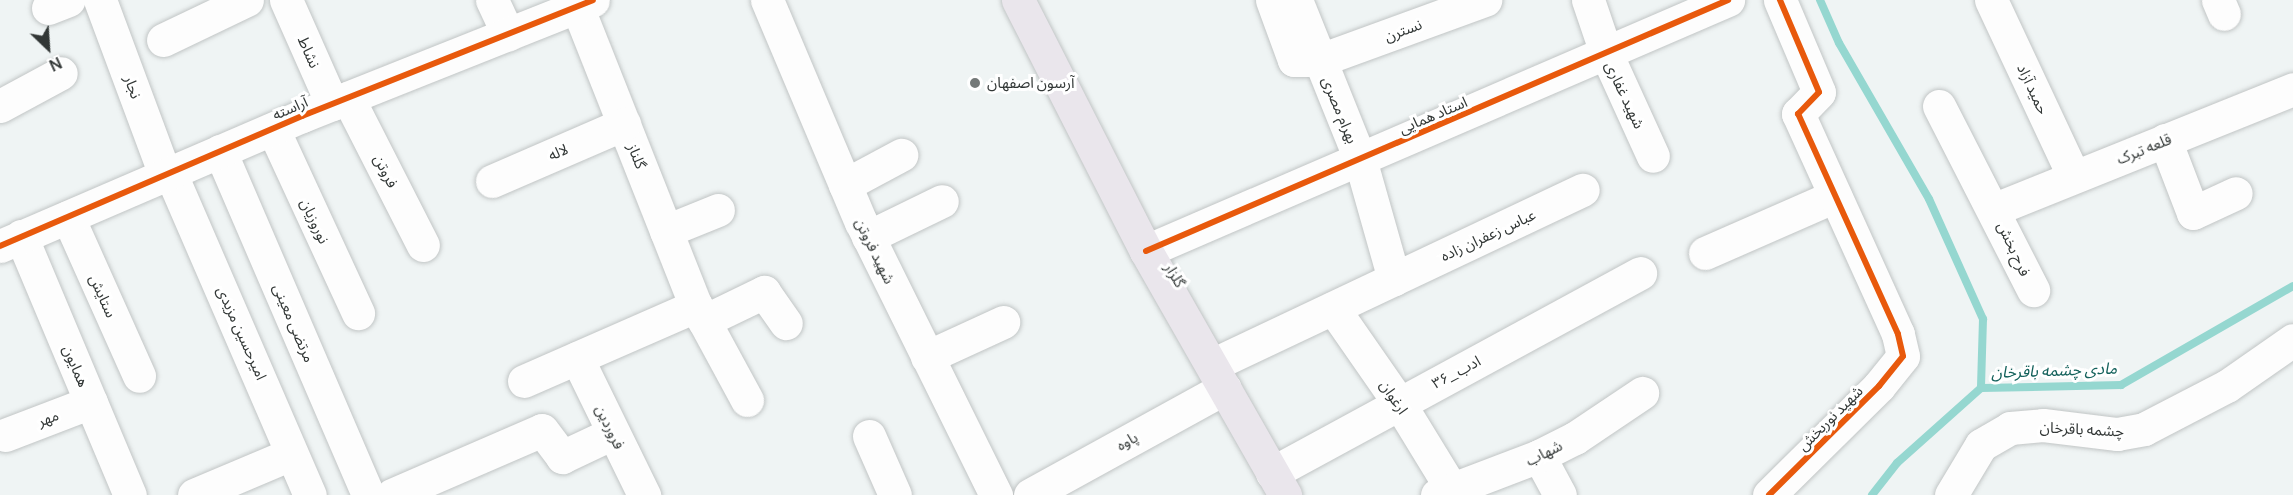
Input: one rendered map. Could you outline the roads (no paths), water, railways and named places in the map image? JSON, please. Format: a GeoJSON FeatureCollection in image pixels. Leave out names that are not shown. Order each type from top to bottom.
{"type":"FeatureCollection","features":[{"type":"Feature","properties":{"kind":"main road","name":"گلزار"},"geometry":{"type":"LineString","coordinates":[[1018,0],[1146,251],[1279,484]]}},
{"type":"Feature","properties":{"kind":"street","name":"نجار"},"geometry":{"type":"LineString","coordinates":[[100,0],[168,174]]}},
{"type":"Feature","properties":{"kind":"street"},"geometry":{"type":"LineString","coordinates":[[163,40],[247,0]]}},
{"type":"Feature","properties":{"kind":"street","name":"نشاط"},"geometry":{"type":"LineString","coordinates":[[286,0],[340,101]]}},
{"type":"Feature","properties":{"kind":"street"},"geometry":{"type":"LineString","coordinates":[[492,0],[508,34]]}},
{"type":"Feature","properties":{"kind":"street","name":"شهید فروتن"},"geometry":{"type":"LineString","coordinates":[[767,0],[868,237],[996,495]]}},
{"type":"Feature","properties":{"kind":"street","name":"بهرام مصری"},"geometry":{"type":"LineString","coordinates":[[1272,0],[1294,60],[1320,60]]}},
{"type":"Feature","properties":{"kind":"street","name":"بهرام مصری"},"geometry":{"type":"LineString","coordinates":[[1296,0],[1360,159]]}},
{"type":"Feature","properties":{"kind":"street","name":"نسترن"},"geometry":{"type":"LineString","coordinates":[[1320,60],[1485,0]]}},
{"type":"Feature","properties":{"kind":"street","name":"شهید غفاری"},"geometry":{"type":"LineString","coordinates":[[1588,0],[1606,53],[1653,156]]}},
{"type":"Feature","properties":{"kind":"street","name":"استاد همایی"},"geometry":{"type":"LineString","coordinates":[[1146,251],[1728,0]]}},
{"type":"Feature","properties":{"kind":"street"},"geometry":{"type":"LineString","coordinates":[[1704,253],[1835,196],[1798,114],[1819,92],[1780,0]]}},
{"type":"Feature","properties":{"kind":"street","name":"حمید آزاد"},"geometry":{"type":"LineString","coordinates":[[1991,0],[2074,177]]}},
{"type":"Feature","properties":{"kind":"street","name":"آراسته"},"geometry":{"type":"LineString","coordinates":[[10,241],[340,101],[585,3]]}},
{"type":"Feature","properties":{"kind":"street","name":"گلناز"},"geometry":{"type":"LineString","coordinates":[[585,3],[624,124],[666,231],[700,313],[747,400]]}},
{"type":"Feature","properties":{"kind":"street"},"geometry":{"type":"LineString","coordinates":[[0,106],[61,73]]}},
{"type":"Feature","properties":{"kind":"street","name":"قلعه تبرک"},"geometry":{"type":"LineString","coordinates":[[1995,209],[2293,89]]}},
{"type":"Feature","properties":{"kind":"street","name":"فروتن"},"geometry":{"type":"LineString","coordinates":[[340,101],[423,245]]}},
{"type":"Feature","properties":{"kind":"street","name":"فرح بخش"},"geometry":{"type":"LineString","coordinates":[[1939,106],[1995,209],[2033,290]]}},
{"type":"Feature","properties":{"kind":"street","name":"لاله"},"geometry":{"type":"LineString","coordinates":[[492,181],[624,124]]}},
{"type":"Feature","properties":{"kind":"street","name":"نوروزیان"},"geometry":{"type":"LineString","coordinates":[[273,129],[358,313]]}},
{"type":"Feature","properties":{"kind":"street"},"geometry":{"type":"LineString","coordinates":[[2164,140],[2193,213],[2236,193]]}},
{"type":"Feature","properties":{"kind":"street","name":"مرتضی معینی"},"geometry":{"type":"LineString","coordinates":[[220,151],[368,495]]}},
{"type":"Feature","properties":{"kind":"street"},"geometry":{"type":"LineString","coordinates":[[845,185],[901,155]]}},
{"type":"Feature","properties":{"kind":"street"},"geometry":{"type":"LineString","coordinates":[[1360,159],[1394,279]]}},
{"type":"Feature","properties":{"kind":"street","name":"امیرحسین مزیدی"},"geometry":{"type":"LineString","coordinates":[[168,174],[265,386],[291,454],[310,495]]}},
{"type":"Feature","properties":{"kind":"street","name":"عباس زعفران زاده"},"geometry":{"type":"LineString","coordinates":[[1219,376],[1333,308],[1583,190]]}},
{"type":"Feature","properties":{"kind":"street","name":"شهید نوربخش"},"geometry":{"type":"LineString","coordinates":[[1769,495],[1879,386],[1903,356],[1898,334],[1835,196]]}},
{"type":"Feature","properties":{"kind":"street"},"geometry":{"type":"LineString","coordinates":[[868,237],[942,201]]}},
{"type":"Feature","properties":{"kind":"street"},"geometry":{"type":"LineString","coordinates":[[666,231],[718,210]]}},
{"type":"Feature","properties":{"kind":"street","name":"ستایش"},"geometry":{"type":"LineString","coordinates":[[68,217],[139,376]]}},
{"type":"Feature","properties":{"kind":"street","name":"همایون"},"geometry":{"type":"LineString","coordinates":[[10,241],[91,402],[130,495]]}},
{"type":"Feature","properties":{"kind":"street","name":"۳۶_ادب"},"geometry":{"type":"LineString","coordinates":[[1279,484],[1399,403],[1640,273]]}},
{"type":"Feature","properties":{"kind":"street"},"geometry":{"type":"LineString","coordinates":[[524,381],[577,358],[764,292],[786,323]]}},
{"type":"Feature","properties":{"kind":"street","name":"ارغوان"},"geometry":{"type":"LineString","coordinates":[[1333,308],[1399,403],[1444,491]]}},
{"type":"Feature","properties":{"kind":"street"},"geometry":{"type":"LineString","coordinates":[[927,357],[1003,322]]}},
{"type":"Feature","properties":{"kind":"street","name":"چشمه باقرخان"},"geometry":{"type":"LineString","coordinates":[[1951,495],[1981,445],[2010,428],[2043,425],[2117,434],[2144,429],[2227,386],[2293,340]]}},
{"type":"Feature","properties":{"kind":"street","name":"فروردین"},"geometry":{"type":"LineString","coordinates":[[577,358],[644,495]]}},
{"type":"Feature","properties":{"kind":"street","name":"پاوه"},"geometry":{"type":"LineString","coordinates":[[1030,495],[1219,376]]}},
{"type":"Feature","properties":{"kind":"street","name":"شهاب"},"geometry":{"type":"LineString","coordinates":[[1444,491],[1510,470],[1539,456],[1575,438],[1642,393]]}},
{"type":"Feature","properties":{"kind":"street","name":"مهر"},"geometry":{"type":"LineString","coordinates":[[5,435],[91,402]]}},
{"type":"Feature","properties":{"kind":"street"},"geometry":{"type":"LineString","coordinates":[[392,495],[542,430],[562,457],[613,433]]}},
{"type":"Feature","properties":{"kind":"street"},"geometry":{"type":"LineString","coordinates":[[869,436],[895,495]]}},
{"type":"Feature","properties":{"kind":"street"},"geometry":{"type":"LineString","coordinates":[[194,495],[291,454]]}},
{"type":"Feature","properties":{"kind":"street"},"geometry":{"type":"LineString","coordinates":[[1539,456],[1560,495]]}},
{"type":"Feature","properties":{"kind":"waterway"},"geometry":{"type":"LineString","coordinates":[[1820,0],[1839,43],[1929,199],[1983,319],[1981,388]]}},
{"type":"Feature","properties":{"kind":"waterway","name":"مادی چشمه باقرخان"},"geometry":{"type":"LineString","coordinates":[[1872,495],[1897,463],[1981,388],[2121,385],[2293,286]]}},
{"type":"Feature","properties":{"kind":"place","name":"آرسون اصفهان"},"geometry":{"type":"Point","coordinates":[975,83]}}]}
